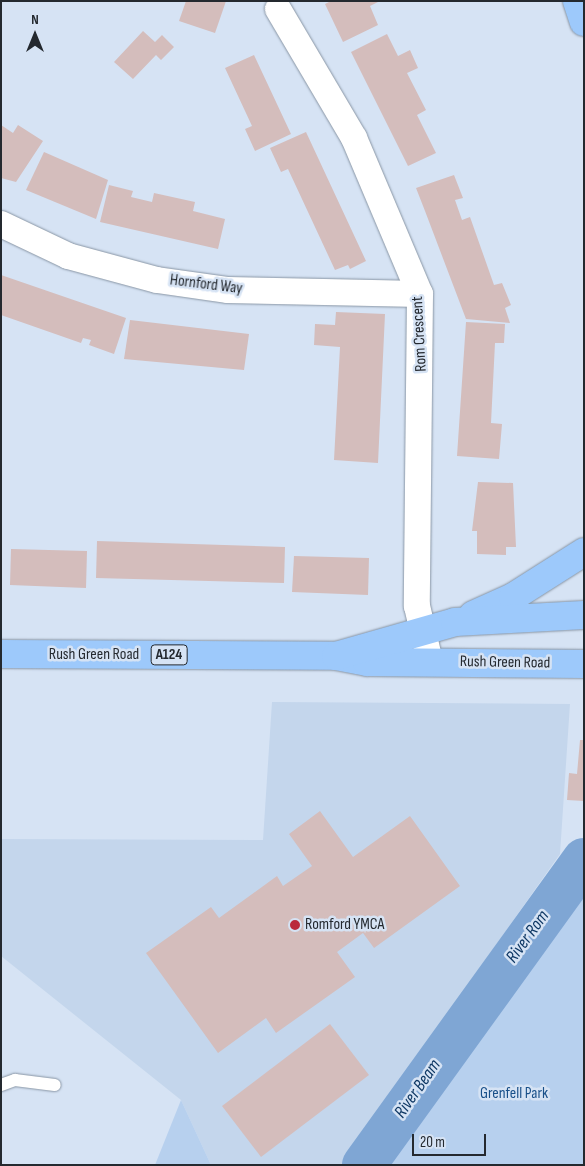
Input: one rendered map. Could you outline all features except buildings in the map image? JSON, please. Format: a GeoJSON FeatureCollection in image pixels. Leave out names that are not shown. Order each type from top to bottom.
{"type":"FeatureCollection","features":[{"type":"Feature","properties":{"kind":"main road"},"geometry":{"type":"LineString","coordinates":[[577,1],[584,22]]}},
{"type":"Feature","properties":{"kind":"main road","name":"Rush Green Road"},"geometry":{"type":"LineString","coordinates":[[336,656],[455,622],[513,597],[584,552]]}},
{"type":"Feature","properties":{"kind":"main road","name":"Rush Green Road"},"geometry":{"type":"LineString","coordinates":[[455,622],[584,615]]}},
{"type":"Feature","properties":{"kind":"main road","name":"Rush Green Road"},"geometry":{"type":"LineString","coordinates":[[1,654],[336,656],[367,662],[584,664]]}},
{"type":"Feature","properties":{"kind":"street","name":"Rom Crescent"},"geometry":{"type":"LineString","coordinates":[[278,9],[354,138],[420,294],[417,606],[430,662]]}},
{"type":"Feature","properties":{"kind":"street","name":"Hornford Way"},"geometry":{"type":"LineString","coordinates":[[1,224],[68,256],[157,280],[228,290],[420,294]]}},
{"type":"Feature","properties":{"kind":"lane"},"geometry":{"type":"LineString","coordinates":[[1,1085],[15,1080],[56,1085]]}},
{"type":"Feature","properties":{"kind":"shaded area"},"geometry":{"type":"Polygon","coordinates":[[[272,702],[570,704],[560,854],[341,1165],[211,1165],[181,1100],[1,956],[1,839],[263,840],[272,702]]]}},
{"type":"Feature","properties":{"kind":"green space","name":"Grenfell Park"},"geometry":{"type":"Polygon","coordinates":[[[584,878],[584,1165],[371,1165],[552,925],[584,878]]]}},
{"type":"Feature","properties":{"kind":"green space"},"geometry":{"type":"Polygon","coordinates":[[[181,1100],[211,1165],[155,1165],[181,1100]]]}},
{"type":"Feature","properties":{"kind":"waterway","name":"River Beam"},"geometry":{"type":"LineString","coordinates":[[364,1165],[584,860]]}},
{"type":"Feature","properties":{"kind":"place","name":"Romford YMCA"},"geometry":{"type":"Point","coordinates":[295,925]}},
{"type":"Feature","properties":{"kind":"water label","name":"River Rom"},"geometry":{"type":"Point","coordinates":[528,937]}}]}
